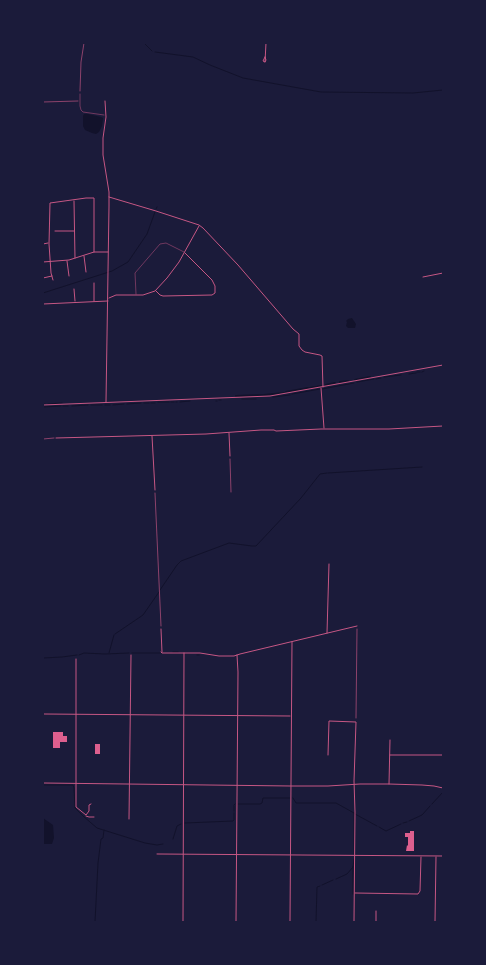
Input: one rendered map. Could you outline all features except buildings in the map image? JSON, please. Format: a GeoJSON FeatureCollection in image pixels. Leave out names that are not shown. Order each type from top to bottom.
{"type":"FeatureCollection","features":[{"type":"Feature","properties":{"kind":"street"},"geometry":{"type":"LineString","coordinates":[[264,62],[266,43]]}},
{"type":"Feature","properties":{"kind":"street"},"geometry":{"type":"LineString","coordinates":[[105,101],[103,155],[109,197],[106,403]]}},
{"type":"Feature","properties":{"kind":"street"},"geometry":{"type":"LineString","coordinates":[[109,197],[199,225],[238,265],[299,334],[299,346],[302,350],[322,356],[324,429]]}},
{"type":"Feature","properties":{"kind":"street"},"geometry":{"type":"LineString","coordinates":[[53,280],[49,243],[50,203],[92,198],[94,200],[94,252]]}},
{"type":"Feature","properties":{"kind":"street"},"geometry":{"type":"LineString","coordinates":[[74,200],[76,258]]}},
{"type":"Feature","properties":{"kind":"street"},"geometry":{"type":"LineString","coordinates":[[108,298],[116,295],[143,295],[155,291],[168,278],[185,253],[199,225]]}},
{"type":"Feature","properties":{"kind":"street"},"geometry":{"type":"LineString","coordinates":[[55,231],[75,231]]}},
{"type":"Feature","properties":{"kind":"street"},"geometry":{"type":"LineString","coordinates":[[43,244],[49,243]]}},
{"type":"Feature","properties":{"kind":"street"},"geometry":{"type":"LineString","coordinates":[[43,262],[67,260],[94,252],[109,252]]}},
{"type":"Feature","properties":{"kind":"street"},"geometry":{"type":"LineString","coordinates":[[155,291],[163,296],[212,295],[216,293],[212,280],[185,253]]}},
{"type":"Feature","properties":{"kind":"street"},"geometry":{"type":"LineString","coordinates":[[84,255],[86,272]]}},
{"type":"Feature","properties":{"kind":"street"},"geometry":{"type":"LineString","coordinates":[[67,260],[69,276]]}},
{"type":"Feature","properties":{"kind":"street"},"geometry":{"type":"LineString","coordinates":[[423,277],[443,273]]}},
{"type":"Feature","properties":{"kind":"street"},"geometry":{"type":"LineString","coordinates":[[43,278],[52,276]]}},
{"type":"Feature","properties":{"kind":"street"},"geometry":{"type":"LineString","coordinates":[[94,283],[94,301]]}},
{"type":"Feature","properties":{"kind":"street"},"geometry":{"type":"LineString","coordinates":[[74,289],[75,302]]}},
{"type":"Feature","properties":{"kind":"street"},"geometry":{"type":"LineString","coordinates":[[43,304],[108,301]]}},
{"type":"Feature","properties":{"kind":"street"},"geometry":{"type":"LineString","coordinates":[[43,406],[270,396],[443,365]]}},
{"type":"Feature","properties":{"kind":"street"},"geometry":{"type":"LineString","coordinates":[[56,438],[261,430],[295,431],[324,429],[389,429],[443,426]]}},
{"type":"Feature","properties":{"kind":"street"},"geometry":{"type":"LineString","coordinates":[[229,432],[230,456]]}},
{"type":"Feature","properties":{"kind":"street"},"geometry":{"type":"LineString","coordinates":[[152,435],[155,490]]}},
{"type":"Feature","properties":{"kind":"street"},"geometry":{"type":"LineString","coordinates":[[327,634],[329,564]]}},
{"type":"Feature","properties":{"kind":"street"},"geometry":{"type":"LineString","coordinates":[[161,630],[162,652],[237,656],[240,654],[357,626]]}},
{"type":"Feature","properties":{"kind":"street"},"geometry":{"type":"LineString","coordinates":[[290,922],[292,642]]}},
{"type":"Feature","properties":{"kind":"street"},"geometry":{"type":"LineString","coordinates":[[183,922],[184,653]]}},
{"type":"Feature","properties":{"kind":"street"},"geometry":{"type":"LineString","coordinates":[[129,819],[131,655]]}},
{"type":"Feature","properties":{"kind":"street"},"geometry":{"type":"LineString","coordinates":[[236,922],[237,656]]}},
{"type":"Feature","properties":{"kind":"street"},"geometry":{"type":"LineString","coordinates":[[76,659],[76,807],[89,817],[94,817]]}},
{"type":"Feature","properties":{"kind":"street"},"geometry":{"type":"LineString","coordinates":[[43,714],[292,716]]}},
{"type":"Feature","properties":{"kind":"street"},"geometry":{"type":"LineString","coordinates":[[328,754],[329,722],[356,722],[354,784],[354,922]]}},
{"type":"Feature","properties":{"kind":"street"},"geometry":{"type":"LineString","coordinates":[[389,784],[390,740]]}},
{"type":"Feature","properties":{"kind":"street"},"geometry":{"type":"LineString","coordinates":[[390,754],[443,755]]}},
{"type":"Feature","properties":{"kind":"street"},"geometry":{"type":"LineString","coordinates":[[43,783],[291,786],[389,784],[428,785],[443,788]]}},
{"type":"Feature","properties":{"kind":"street"},"geometry":{"type":"LineString","coordinates":[[86,815],[90,811],[89,805],[91,804]]}},
{"type":"Feature","properties":{"kind":"street"},"geometry":{"type":"LineString","coordinates":[[157,854],[443,856]]}},
{"type":"Feature","properties":{"kind":"street"},"geometry":{"type":"LineString","coordinates":[[355,893],[418,894],[420,891],[421,856]]}},
{"type":"Feature","properties":{"kind":"street"},"geometry":{"type":"LineString","coordinates":[[435,922],[436,856]]}},
{"type":"Feature","properties":{"kind":"street"},"geometry":{"type":"LineString","coordinates":[[376,911],[376,922]]}},
{"type":"Feature","properties":{"kind":"lane"},"geometry":{"type":"LineString","coordinates":[[80,94],[79,101],[83,112],[105,115]]}},
{"type":"Feature","properties":{"kind":"lane"},"geometry":{"type":"LineString","coordinates":[[136,295],[136,273],[160,244],[166,243],[185,253]]}},
{"type":"Feature","properties":{"kind":"path"},"geometry":{"type":"LineString","coordinates":[[80,94],[81,62],[84,43]]}},
{"type":"Feature","properties":{"kind":"path"},"geometry":{"type":"LineString","coordinates":[[43,102],[79,101]]}},
{"type":"Feature","properties":{"kind":"path"},"geometry":{"type":"LineString","coordinates":[[43,439],[56,438]]}},
{"type":"Feature","properties":{"kind":"path"},"geometry":{"type":"LineString","coordinates":[[230,456],[231,492]]}},
{"type":"Feature","properties":{"kind":"path"},"geometry":{"type":"LineString","coordinates":[[155,490],[161,630]]}},
{"type":"Feature","properties":{"kind":"path"},"geometry":{"type":"LineString","coordinates":[[356,722],[357,626]]}},
{"type":"Feature","properties":{"kind":"shaded area"},"geometry":{"type":"Polygon","coordinates":[[[84,114],[103,118],[102,126],[99,132],[96,134],[85,130],[83,126],[84,114]]]}},
{"type":"Feature","properties":{"kind":"shaded area"},"geometry":{"type":"Polygon","coordinates":[[[352,318],[356,324],[355,328],[348,328],[346,326],[346,321],[352,318]]]}},
{"type":"Feature","properties":{"kind":"shaded area"},"geometry":{"type":"Polygon","coordinates":[[[43,818],[53,825],[54,838],[52,844],[43,844],[43,818]]]}},
{"type":"Feature","properties":{"kind":"waterway"},"geometry":{"type":"LineString","coordinates":[[144,43],[152,51]]}},
{"type":"Feature","properties":{"kind":"waterway"},"geometry":{"type":"LineString","coordinates":[[155,52],[193,57],[243,78],[321,92],[413,93],[443,90]]}},
{"type":"Feature","properties":{"kind":"waterway"},"geometry":{"type":"LineString","coordinates":[[43,293],[112,271],[128,262],[147,234],[155,212]]}},
{"type":"Feature","properties":{"kind":"waterway"},"geometry":{"type":"LineString","coordinates":[[409,374],[416,373]]}},
{"type":"Feature","properties":{"kind":"waterway"},"geometry":{"type":"LineString","coordinates":[[384,377],[401,375]]}},
{"type":"Feature","properties":{"kind":"waterway"},"geometry":{"type":"LineString","coordinates":[[355,380],[370,377]]}},
{"type":"Feature","properties":{"kind":"waterway"},"geometry":{"type":"LineString","coordinates":[[376,379],[381,378]]}},
{"type":"Feature","properties":{"kind":"waterway"},"geometry":{"type":"LineString","coordinates":[[357,382],[374,379]]}},
{"type":"Feature","properties":{"kind":"waterway"},"geometry":{"type":"LineString","coordinates":[[340,382],[348,381]]}},
{"type":"Feature","properties":{"kind":"waterway"},"geometry":{"type":"LineString","coordinates":[[326,385],[335,383]]}},
{"type":"Feature","properties":{"kind":"waterway"},"geometry":{"type":"LineString","coordinates":[[322,389],[354,383]]}},
{"type":"Feature","properties":{"kind":"waterway"},"geometry":{"type":"LineString","coordinates":[[310,388],[321,386]]}},
{"type":"Feature","properties":{"kind":"waterway"},"geometry":{"type":"LineString","coordinates":[[286,392],[308,388]]}},
{"type":"Feature","properties":{"kind":"waterway"},"geometry":{"type":"LineString","coordinates":[[292,394],[320,389]]}},
{"type":"Feature","properties":{"kind":"waterway"},"geometry":{"type":"LineString","coordinates":[[236,396],[284,393]]}},
{"type":"Feature","properties":{"kind":"waterway"},"geometry":{"type":"LineString","coordinates":[[273,397],[290,395]]}},
{"type":"Feature","properties":{"kind":"waterway"},"geometry":{"type":"LineString","coordinates":[[242,399],[256,399]]}},
{"type":"Feature","properties":{"kind":"waterway"},"geometry":{"type":"LineString","coordinates":[[180,402],[190,401]]}},
{"type":"Feature","properties":{"kind":"waterway"},"geometry":{"type":"LineString","coordinates":[[158,402],[169,402]]}},
{"type":"Feature","properties":{"kind":"waterway"},"geometry":{"type":"LineString","coordinates":[[48,404],[62,403]]}},
{"type":"Feature","properties":{"kind":"waterway"},"geometry":{"type":"LineString","coordinates":[[127,404],[141,403]]}},
{"type":"Feature","properties":{"kind":"waterway"},"geometry":{"type":"LineString","coordinates":[[144,403],[149,403]]}},
{"type":"Feature","properties":{"kind":"waterway"},"geometry":{"type":"LineString","coordinates":[[113,405],[124,404]]}},
{"type":"Feature","properties":{"kind":"waterway"},"geometry":{"type":"LineString","coordinates":[[72,406],[88,405]]}},
{"type":"Feature","properties":{"kind":"waterway"},"geometry":{"type":"LineString","coordinates":[[91,405],[102,405]]}},
{"type":"Feature","properties":{"kind":"waterway"},"geometry":{"type":"LineString","coordinates":[[105,405],[110,405]]}},
{"type":"Feature","properties":{"kind":"waterway"},"geometry":{"type":"LineString","coordinates":[[43,407],[61,406]]}},
{"type":"Feature","properties":{"kind":"waterway"},"geometry":{"type":"LineString","coordinates":[[63,406],[68,406]]}},
{"type":"Feature","properties":{"kind":"waterway"},"geometry":{"type":"LineString","coordinates":[[328,473],[422,467]]}},
{"type":"Feature","properties":{"kind":"waterway"},"geometry":{"type":"LineString","coordinates":[[160,590],[181,561],[229,543],[256,546],[301,498],[320,474],[327,473]]}},
{"type":"Feature","properties":{"kind":"waterway"},"geometry":{"type":"LineString","coordinates":[[115,634],[143,615],[159,592]]}},
{"type":"Feature","properties":{"kind":"waterway"},"geometry":{"type":"LineString","coordinates":[[109,653],[114,635]]}},
{"type":"Feature","properties":{"kind":"waterway"},"geometry":{"type":"LineString","coordinates":[[173,652],[178,652]]}},
{"type":"Feature","properties":{"kind":"waterway"},"geometry":{"type":"LineString","coordinates":[[79,655],[84,653],[129,653]]}},
{"type":"Feature","properties":{"kind":"waterway"},"geometry":{"type":"LineString","coordinates":[[132,653],[160,653]]}},
{"type":"Feature","properties":{"kind":"waterway"},"geometry":{"type":"LineString","coordinates":[[43,658],[77,655]]}},
{"type":"Feature","properties":{"kind":"waterway"},"geometry":{"type":"LineString","coordinates":[[43,785],[73,785],[75,808],[97,828],[145,843],[157,845],[163,844]]}},
{"type":"Feature","properties":{"kind":"waterway"},"geometry":{"type":"LineString","coordinates":[[432,804],[443,792]]}},
{"type":"Feature","properties":{"kind":"waterway"},"geometry":{"type":"LineString","coordinates":[[238,804],[260,804],[262,803],[263,798],[290,798]]}},
{"type":"Feature","properties":{"kind":"waterway"},"geometry":{"type":"LineString","coordinates":[[293,798],[296,803],[336,803],[354,813]]}},
{"type":"Feature","properties":{"kind":"waterway"},"geometry":{"type":"LineString","coordinates":[[234,806],[234,811]]}},
{"type":"Feature","properties":{"kind":"waterway"},"geometry":{"type":"LineString","coordinates":[[409,821],[422,815],[430,806]]}},
{"type":"Feature","properties":{"kind":"waterway"},"geometry":{"type":"LineString","coordinates":[[185,823],[233,821],[234,813]]}},
{"type":"Feature","properties":{"kind":"waterway"},"geometry":{"type":"LineString","coordinates":[[354,813],[354,855]]}},
{"type":"Feature","properties":{"kind":"waterway"},"geometry":{"type":"LineString","coordinates":[[355,814],[377,826]]}},
{"type":"Feature","properties":{"kind":"waterway"},"geometry":{"type":"LineString","coordinates":[[403,823],[407,822]]}},
{"type":"Feature","properties":{"kind":"waterway"},"geometry":{"type":"LineString","coordinates":[[173,839],[177,826],[181,824]]}},
{"type":"Feature","properties":{"kind":"waterway"},"geometry":{"type":"LineString","coordinates":[[379,827],[386,831],[401,824]]}},
{"type":"Feature","properties":{"kind":"waterway"},"geometry":{"type":"LineString","coordinates":[[95,922],[98,863],[101,839],[103,838],[104,830]]}},
{"type":"Feature","properties":{"kind":"waterway"},"geometry":{"type":"LineString","coordinates":[[336,879],[347,874],[353,867],[354,859]]}},
{"type":"Feature","properties":{"kind":"waterway"},"geometry":{"type":"LineString","coordinates":[[353,867],[353,894]]}},
{"type":"Feature","properties":{"kind":"waterway"},"geometry":{"type":"LineString","coordinates":[[322,885],[333,880]]}},
{"type":"Feature","properties":{"kind":"waterway"},"geometry":{"type":"LineString","coordinates":[[316,922],[317,887],[320,886]]}}]}
